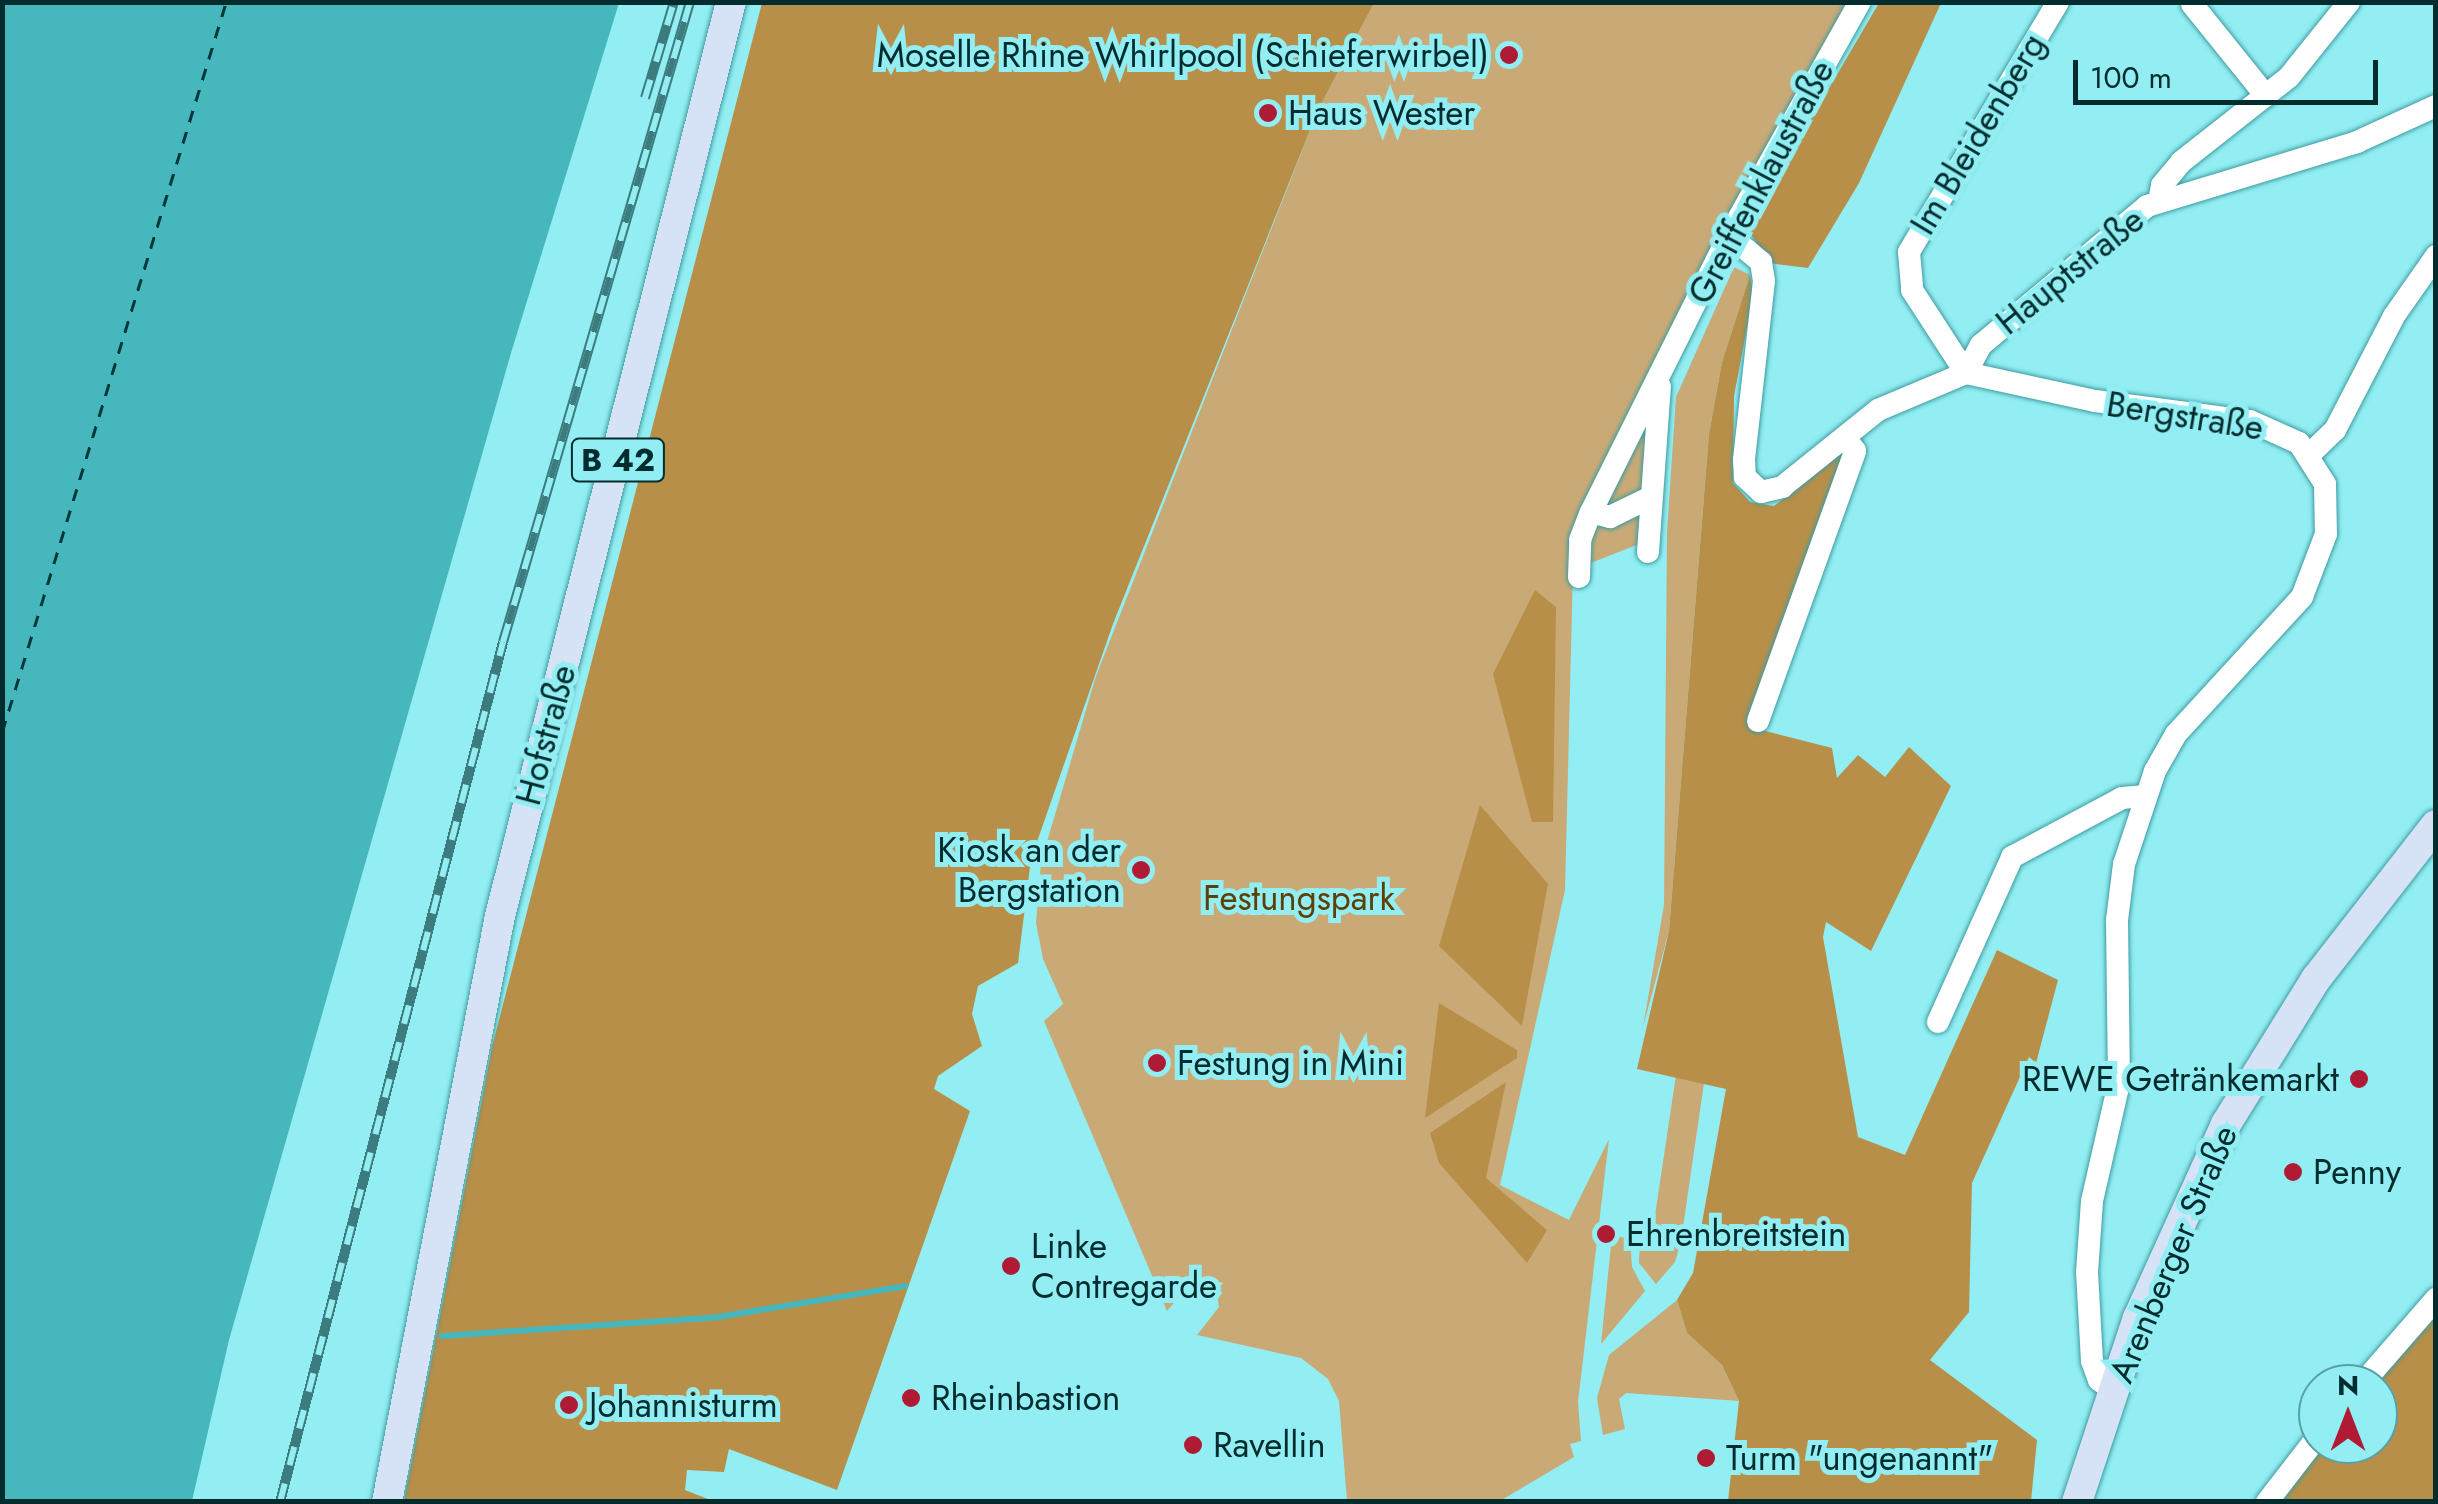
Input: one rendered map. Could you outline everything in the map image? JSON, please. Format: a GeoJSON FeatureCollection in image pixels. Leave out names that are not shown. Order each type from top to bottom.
{"type":"FeatureCollection","features":[{"type":"Feature","properties":{"kind":"main road","name":"Hofstraße"},"geometry":{"type":"LineString","coordinates":[[384,1493],[500,916],[732,2]]}},
{"type":"Feature","properties":{"kind":"main road","name":"Arenberger Straße"},"geometry":{"type":"LineString","coordinates":[[2076,1502],[2180,1218],[2243,1094],[2316,978],[2436,825]]}},
{"type":"Feature","properties":{"kind":"street","name":"Greiffenklaustraße"},"geometry":{"type":"LineString","coordinates":[[1579,577],[1580,540],[1590,512],[1729,235],[1860,2]]}},
{"type":"Feature","properties":{"kind":"street","name":"Im Bleidenberg"},"geometry":{"type":"LineString","coordinates":[[1966,374],[1912,290],[1909,252],[2058,2]]}},
{"type":"Feature","properties":{"kind":"street","name":"Hauptstraße"},"geometry":{"type":"LineString","coordinates":[[1966,374],[1980,345],[2159,201],[2162,184],[2196,148],[2266,96],[2314,51],[2349,2]]}},
{"type":"Feature","properties":{"kind":"street"},"geometry":{"type":"LineString","coordinates":[[2192,4],[2266,96]]}},
{"type":"Feature","properties":{"kind":"street"},"geometry":{"type":"LineString","coordinates":[[2159,201],[2344,147],[2436,106]]}},
{"type":"Feature","properties":{"kind":"street"},"geometry":{"type":"LineString","coordinates":[[1729,235],[1761,262],[1764,281],[1746,416],[1745,477],[1752,488],[1772,492],[1912,392],[1966,374]]}},
{"type":"Feature","properties":{"kind":"street"},"geometry":{"type":"LineString","coordinates":[[2310,454],[2336,430],[2394,316],[2436,256]]}},
{"type":"Feature","properties":{"kind":"street","name":"Greiffenklaustraße"},"geometry":{"type":"LineString","coordinates":[[1648,552],[1665,364]]}},
{"type":"Feature","properties":{"kind":"street","name":"Bergstraße"},"geometry":{"type":"LineString","coordinates":[[1966,374],[2095,401],[2250,421],[2286,434],[2310,454],[2328,500],[2326,534],[2312,576],[2280,626],[2176,734],[2146,796],[2120,883],[2119,1083],[2088,1235],[2090,1348],[2099,1380],[2114,1390]]}},
{"type":"Feature","properties":{"kind":"street"},"geometry":{"type":"LineString","coordinates":[[1758,720],[1855,450],[1846,436]]}},
{"type":"Feature","properties":{"kind":"street"},"geometry":{"type":"LineString","coordinates":[[1590,512],[1610,517],[1650,497]]}},
{"type":"Feature","properties":{"kind":"street"},"geometry":{"type":"LineString","coordinates":[[1938,1022],[2012,857],[2122,798],[2146,796]]}},
{"type":"Feature","properties":{"kind":"street"},"geometry":{"type":"LineString","coordinates":[[2379,1364],[2436,1299]]}},
{"type":"Feature","properties":{"kind":"street"},"geometry":{"type":"LineString","coordinates":[[2267,1502],[2298,1462]]}},
{"type":"Feature","properties":{"kind":"green space","name":"Festungspark"},"geometry":{"type":"Polygon","coordinates":[[[1374,3],[1855,3],[1651,373],[1639,544],[1573,570],[1565,890],[1500,1185],[1569,1220],[1609,1139],[1578,1402],[1581,1441],[1570,1444],[1574,1457],[1500,1501],[1347,1501],[1339,1401],[1328,1379],[1301,1358],[1197,1335],[1219,1307],[1214,1279],[1192,1282],[1167,1311],[1044,1021],[1063,1004],[1043,959],[1036,923],[1041,862],[1096,676],[1318,110],[1374,3]]]}},
{"type":"Feature","properties":{"kind":"green space"},"geometry":{"type":"Polygon","coordinates":[[[1734,267],[1750,275],[1722,362],[1709,434],[1669,931],[1643,1027],[1664,905],[1667,533],[1676,397],[1734,267]]]}},
{"type":"Feature","properties":{"kind":"green space"},"geometry":{"type":"Polygon","coordinates":[[[1676,1075],[1704,1083],[1681,1241],[1675,1262],[1656,1284],[1639,1263],[1640,1241],[1651,1242],[1676,1075]]]}},
{"type":"Feature","properties":{"kind":"green space"},"geometry":{"type":"Polygon","coordinates":[[[1612,1235],[1630,1239],[1632,1267],[1645,1291],[1601,1344],[1612,1235]]]}},
{"type":"Feature","properties":{"kind":"green space"},"geometry":{"type":"Polygon","coordinates":[[[1677,1300],[1687,1333],[1722,1365],[1739,1401],[1626,1393],[1619,1399],[1625,1429],[1603,1435],[1597,1398],[1609,1355],[1677,1300]]]}},
{"type":"Feature","properties":{"kind":"shaded area"},"geometry":{"type":"Polygon","coordinates":[[[762,3],[1374,3],[1318,110],[1113,624],[1031,859],[1018,963],[978,986],[972,1014],[982,1046],[938,1076],[934,1089],[970,1111],[837,1490],[729,1449],[724,1472],[687,1470],[685,1490],[713,1501],[404,1501],[492,1047],[762,3]]]}},
{"type":"Feature","properties":{"kind":"shaded area"},"geometry":{"type":"Polygon","coordinates":[[[1879,3],[1941,3],[1859,183],[1808,268],[1769,263],[1747,228],[1879,3]]]}},
{"type":"Feature","properties":{"kind":"shaded area"},"geometry":{"type":"Polygon","coordinates":[[[1750,275],[1753,296],[1734,396],[1733,483],[1750,502],[1774,506],[1845,450],[1750,727],[1832,748],[1837,778],[1858,755],[1885,777],[1909,747],[1951,786],[1871,951],[1826,922],[1823,937],[1858,1137],[1905,1155],[1997,950],[2058,980],[2036,1063],[2029,1057],[1972,1183],[1969,1312],[1930,1360],[2037,1440],[2031,1501],[1728,1501],[1739,1401],[1722,1365],[1687,1333],[1677,1300],[1693,1273],[1726,1089],[1637,1069],[1669,931],[1709,434],[1722,362],[1750,275]]]}},
{"type":"Feature","properties":{"kind":"shaded area"},"geometry":{"type":"Polygon","coordinates":[[[1535,590],[1556,607],[1553,822],[1532,822],[1493,674],[1535,590]]]}},
{"type":"Feature","properties":{"kind":"shaded area"},"geometry":{"type":"Polygon","coordinates":[[[1480,805],[1548,884],[1522,1026],[1439,946],[1480,805]]]}},
{"type":"Feature","properties":{"kind":"shaded area"},"geometry":{"type":"Polygon","coordinates":[[[1439,1003],[1517,1050],[1517,1058],[1425,1118],[1439,1003]]]}},
{"type":"Feature","properties":{"kind":"shaded area"},"geometry":{"type":"Polygon","coordinates":[[[1506,1082],[1486,1178],[1547,1230],[1527,1263],[1439,1163],[1430,1133],[1506,1082]]]}},
{"type":"Feature","properties":{"kind":"shaded area"},"geometry":{"type":"Polygon","coordinates":[[[2435,1309],[2435,1501],[2278,1502],[2307,1464],[2398,1464],[2398,1364],[2388,1364],[2435,1309]]]}},
{"type":"Feature","properties":{"kind":"water"},"geometry":{"type":"Polygon","coordinates":[[[3,2],[619,3],[511,353],[229,1340],[192,1501],[3,1501],[3,2]]]}},
{"type":"Feature","properties":{"kind":"waterway"},"geometry":{"type":"LineString","coordinates":[[442,1336],[718,1317],[905,1286]]}},
{"type":"Feature","properties":{"kind":"ferry route"},"geometry":{"type":"LineString","coordinates":[[2,732],[226,2]]}},
{"type":"Feature","properties":{"kind":"railway"},"geometry":{"type":"LineString","coordinates":[[645,98],[674,2]]}},
{"type":"Feature","properties":{"kind":"railway"},"geometry":{"type":"LineString","coordinates":[[280,1502],[503,642],[690,2]]}},
{"type":"Feature","properties":{"kind":"place","name":"Moselle Rhine Whirlpool (Schieferwirbel)"},"geometry":{"type":"Point","coordinates":[1509,55]}},
{"type":"Feature","properties":{"kind":"place","name":"Haus Wester"},"geometry":{"type":"Point","coordinates":[1268,113]}},
{"type":"Feature","properties":{"kind":"place","name":"Kiosk an der Bergstation"},"geometry":{"type":"Point","coordinates":[1141,870]}},
{"type":"Feature","properties":{"kind":"place","name":"Festung in Mini"},"geometry":{"type":"Point","coordinates":[1157,1063]}},
{"type":"Feature","properties":{"kind":"place","name":"REWE Getränkemarkt"},"geometry":{"type":"Point","coordinates":[2359,1079]}},
{"type":"Feature","properties":{"kind":"place","name":"Penny"},"geometry":{"type":"Point","coordinates":[2293,1172]}},
{"type":"Feature","properties":{"kind":"place","name":"Ehrenbreitstein"},"geometry":{"type":"Point","coordinates":[1606,1234]}},
{"type":"Feature","properties":{"kind":"place","name":"Linke Contregarde"},"geometry":{"type":"Point","coordinates":[1011,1266]}},
{"type":"Feature","properties":{"kind":"place","name":"Rheinbastion"},"geometry":{"type":"Point","coordinates":[911,1398]}},
{"type":"Feature","properties":{"kind":"place","name":"Johannisturm"},"geometry":{"type":"Point","coordinates":[569,1405]}},
{"type":"Feature","properties":{"kind":"place","name":"Ravellin"},"geometry":{"type":"Point","coordinates":[1193,1445]}},
{"type":"Feature","properties":{"kind":"place","name":"Turm \"ungenannt\""},"geometry":{"type":"Point","coordinates":[1706,1458]}}]}
